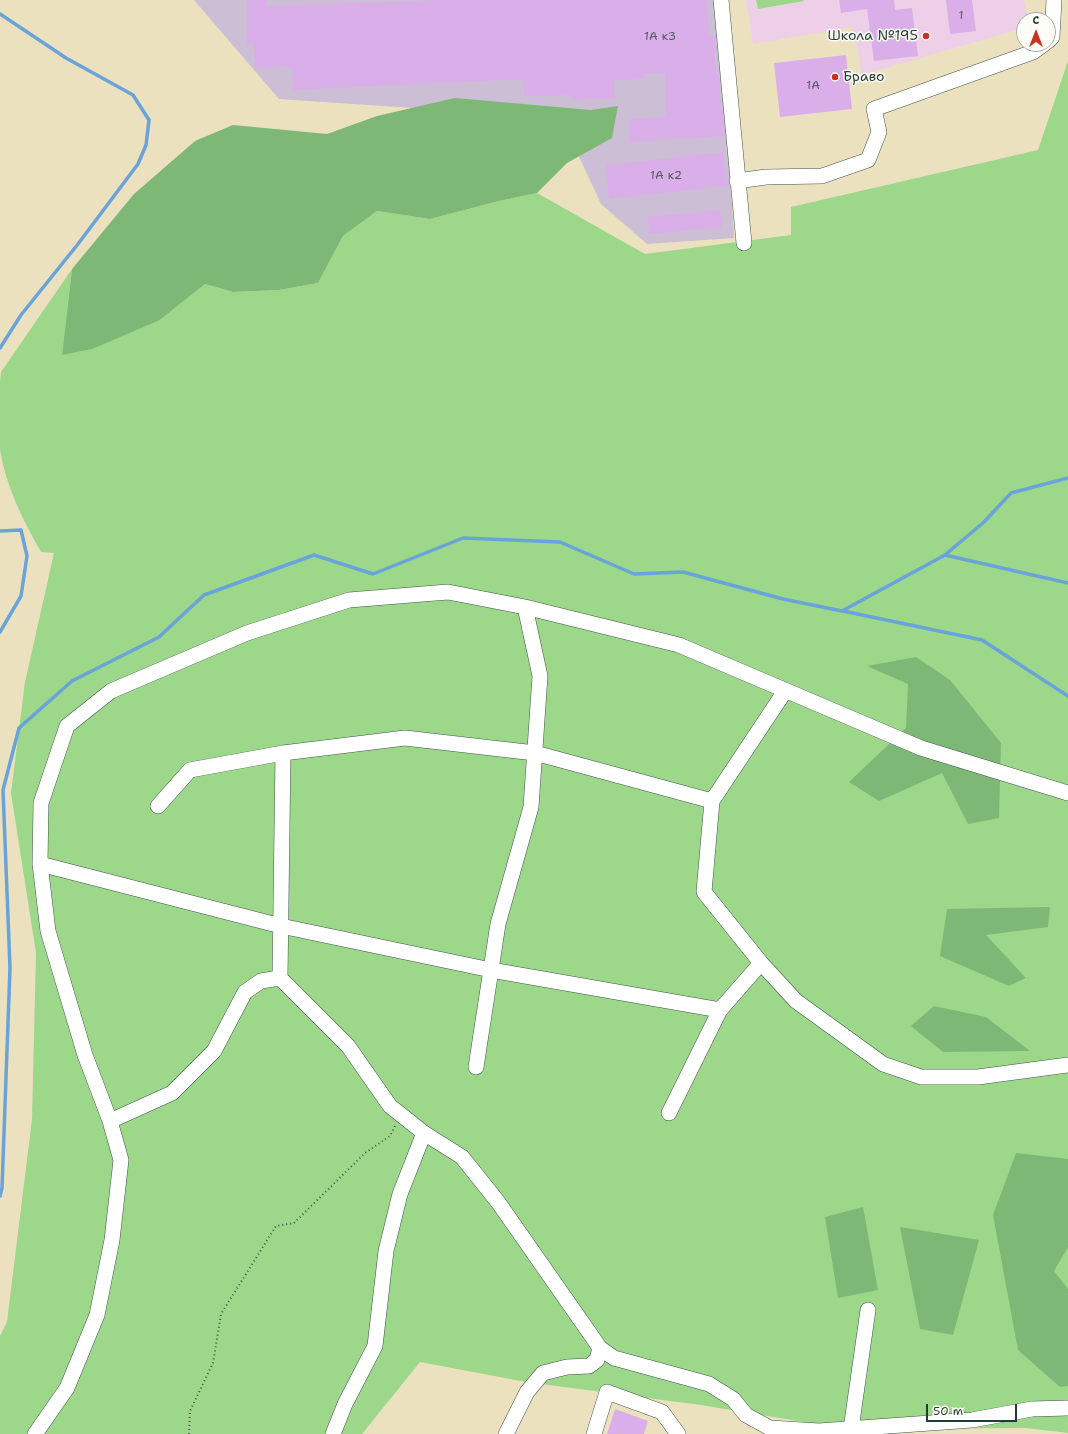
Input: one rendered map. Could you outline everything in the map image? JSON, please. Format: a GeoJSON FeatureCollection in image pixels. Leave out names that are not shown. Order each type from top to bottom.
{"type":"FeatureCollection","features":[{"type":"Feature","properties":{"kind":"lane"},"geometry":{"type":"LineString","coordinates":[[721,0],[744,243]]}},
{"type":"Feature","properties":{"kind":"lane"},"geometry":{"type":"LineString","coordinates":[[1053,12],[1054,0]]}},
{"type":"Feature","properties":{"kind":"lane"},"geometry":{"type":"LineString","coordinates":[[737,181],[766,177],[822,176],[868,160],[879,132],[874,109],[1033,52]]}},
{"type":"Feature","properties":{"kind":"lane"},"geometry":{"type":"LineString","coordinates":[[35,1434],[67,1388],[97,1315],[112,1240],[121,1160],[110,1121],[85,1055],[48,931],[40,864],[40,803],[67,726],[111,691],[247,633],[349,600],[448,592],[524,607],[680,645],[920,748],[1068,793]]}},
{"type":"Feature","properties":{"kind":"lane"},"geometry":{"type":"LineString","coordinates":[[476,1067],[498,924],[531,807],[540,676],[524,607]]}},
{"type":"Feature","properties":{"kind":"lane"},"geometry":{"type":"LineString","coordinates":[[785,691],[712,801],[704,892],[761,963],[796,1001],[883,1064],[921,1077],[978,1077],[1068,1065]]}},
{"type":"Feature","properties":{"kind":"lane"},"geometry":{"type":"LineString","coordinates":[[158,806],[190,770],[282,753],[405,738],[535,753],[712,801]]}},
{"type":"Feature","properties":{"kind":"lane"},"geometry":{"type":"LineString","coordinates":[[282,753],[280,978],[348,1046],[390,1106],[424,1133],[462,1157],[498,1202],[600,1348],[614,1358],[709,1384],[733,1399],[746,1415],[770,1428],[819,1431],[851,1429],[972,1420],[1032,1409],[1068,1408]]}},
{"type":"Feature","properties":{"kind":"lane"},"geometry":{"type":"LineString","coordinates":[[40,864],[281,926],[491,970],[720,1010]]}},
{"type":"Feature","properties":{"kind":"lane"},"geometry":{"type":"LineString","coordinates":[[669,1113],[720,1010],[761,963]]}},
{"type":"Feature","properties":{"kind":"lane"},"geometry":{"type":"LineString","coordinates":[[110,1121],[172,1093],[214,1051],[245,992],[261,982],[280,978]]}},
{"type":"Feature","properties":{"kind":"lane"},"geometry":{"type":"LineString","coordinates":[[333,1434],[345,1404],[375,1346],[386,1251],[400,1194],[424,1133]]}},
{"type":"Feature","properties":{"kind":"lane"},"geometry":{"type":"LineString","coordinates":[[851,1429],[868,1310]]}},
{"type":"Feature","properties":{"kind":"lane"},"geometry":{"type":"LineString","coordinates":[[506,1434],[527,1392],[543,1373],[567,1367],[589,1366],[597,1360],[600,1348]]}},
{"type":"Feature","properties":{"kind":"lane"},"geometry":{"type":"LineString","coordinates":[[594,1434],[607,1392],[662,1412],[678,1434]]}},
{"type":"Feature","properties":{"kind":"path"},"geometry":{"type":"LineString","coordinates":[[189,1434],[190,1411],[213,1363],[221,1314],[276,1226],[294,1223],[365,1153],[390,1136],[402,1115]]}},
{"type":"Feature","properties":{"kind":"shaded area"},"geometry":{"type":"Polygon","coordinates":[[[194,0],[716,0],[723,59],[734,238],[647,244],[601,204],[561,118],[279,99],[194,0]]]}},
{"type":"Feature","properties":{"kind":"shaded area","name":"Школа №195"},"geometry":{"type":"Polygon","coordinates":[[[746,0],[1024,0],[1026,12],[1016,12],[1016,30],[862,75],[853,27],[753,44],[746,0]]]}},
{"type":"Feature","properties":{"kind":"green space"},"geometry":{"type":"Polygon","coordinates":[[[756,0],[803,0],[804,1],[758,9],[756,0]]]}},
{"type":"Feature","properties":{"kind":"green space"},"geometry":{"type":"Polygon","coordinates":[[[1068,61],[1068,1433],[1026,1428],[846,1429],[701,1405],[526,1382],[420,1362],[362,1434],[0,1434],[0,1336],[7,1322],[32,1119],[36,953],[11,793],[25,682],[54,553],[41,552],[16,503],[6,477],[0,450],[0,382],[1,372],[72,269],[62,355],[160,320],[205,284],[233,292],[279,290],[318,283],[343,236],[377,211],[430,219],[537,193],[645,254],[791,235],[791,207],[1038,150],[1068,61]]]}},
{"type":"Feature","properties":{"kind":"green space"},"geometry":{"type":"Polygon","coordinates":[[[455,98],[591,110],[618,106],[612,138],[567,163],[537,193],[430,219],[377,211],[343,236],[318,283],[279,290],[233,292],[205,284],[160,320],[92,349],[62,355],[72,269],[134,194],[195,141],[233,125],[327,134],[377,116],[455,98]]]}},
{"type":"Feature","properties":{"kind":"green space"},"geometry":{"type":"Polygon","coordinates":[[[916,657],[950,680],[1001,743],[999,818],[968,824],[942,773],[879,801],[849,782],[906,728],[908,684],[867,666],[916,657]]]}},
{"type":"Feature","properties":{"kind":"green space"},"geometry":{"type":"Polygon","coordinates":[[[1050,907],[1048,927],[986,935],[1026,978],[1009,986],[940,956],[947,909],[1050,907]]]}},
{"type":"Feature","properties":{"kind":"green space"},"geometry":{"type":"Polygon","coordinates":[[[934,1006],[986,1017],[1030,1051],[943,1052],[911,1026],[934,1006]]]}},
{"type":"Feature","properties":{"kind":"green space"},"geometry":{"type":"Polygon","coordinates":[[[1016,1153],[1068,1159],[1068,1247],[1054,1271],[1068,1289],[1068,1386],[1060,1387],[1018,1350],[993,1215],[1016,1153]]]}},
{"type":"Feature","properties":{"kind":"green space"},"geometry":{"type":"Polygon","coordinates":[[[863,1207],[878,1290],[838,1298],[825,1217],[863,1207]]]}},
{"type":"Feature","properties":{"kind":"green space"},"geometry":{"type":"Polygon","coordinates":[[[900,1227],[979,1240],[953,1335],[920,1329],[900,1227]]]}},
{"type":"Feature","properties":{"kind":"building"},"geometry":{"type":"Polygon","coordinates":[[[247,0],[267,0],[267,6],[442,0],[707,0],[709,36],[715,35],[716,74],[719,74],[721,113],[723,112],[725,136],[630,142],[629,119],[666,117],[665,73],[644,73],[644,79],[614,80],[615,98],[572,100],[572,95],[524,96],[523,79],[293,90],[292,67],[255,68],[254,44],[247,45],[247,0]]]}},
{"type":"Feature","properties":{"kind":"building"},"geometry":{"type":"Polygon","coordinates":[[[839,0],[894,0],[895,10],[912,8],[918,56],[874,61],[867,9],[841,13],[839,0]]]}},
{"type":"Feature","properties":{"kind":"building"},"geometry":{"type":"Polygon","coordinates":[[[946,0],[972,0],[976,31],[950,34],[946,0]]]}},
{"type":"Feature","properties":{"kind":"building"},"geometry":{"type":"Polygon","coordinates":[[[846,55],[852,109],[780,117],[774,63],[846,55]]]}},
{"type":"Feature","properties":{"kind":"building"},"geometry":{"type":"Polygon","coordinates":[[[723,152],[727,186],[609,199],[606,165],[723,152]]]}},
{"type":"Feature","properties":{"kind":"building"},"geometry":{"type":"Polygon","coordinates":[[[720,210],[722,227],[649,234],[648,217],[720,210]]]}},
{"type":"Feature","properties":{"kind":"building"},"geometry":{"type":"Polygon","coordinates":[[[615,1409],[648,1421],[644,1434],[607,1434],[615,1409]]]}},
{"type":"Feature","properties":{"kind":"waterway"},"geometry":{"type":"LineString","coordinates":[[0,14],[66,58],[133,95],[149,120],[146,145],[138,164],[78,244],[21,315],[0,348]]}},
{"type":"Feature","properties":{"kind":"waterway"},"geometry":{"type":"LineString","coordinates":[[0,1196],[2,1188],[10,968],[3,790],[19,728],[72,681],[159,637],[204,595],[314,555],[373,574],[463,538],[560,542],[634,574],[683,572],[783,599],[842,611],[945,555],[984,522],[1011,493],[1068,478]]}},
{"type":"Feature","properties":{"kind":"waterway"},"geometry":{"type":"LineString","coordinates":[[0,531],[21,530],[27,556],[21,596],[0,632]]}},
{"type":"Feature","properties":{"kind":"waterway"},"geometry":{"type":"LineString","coordinates":[[945,555],[1068,583]]}},
{"type":"Feature","properties":{"kind":"waterway"},"geometry":{"type":"LineString","coordinates":[[843,611],[982,640],[1068,696]]}},
{"type":"Feature","properties":{"kind":"place","name":"Школа №195"},"geometry":{"type":"Point","coordinates":[926,36]}},
{"type":"Feature","properties":{"kind":"place","name":"Браво"},"geometry":{"type":"Point","coordinates":[835,77]}}]}
